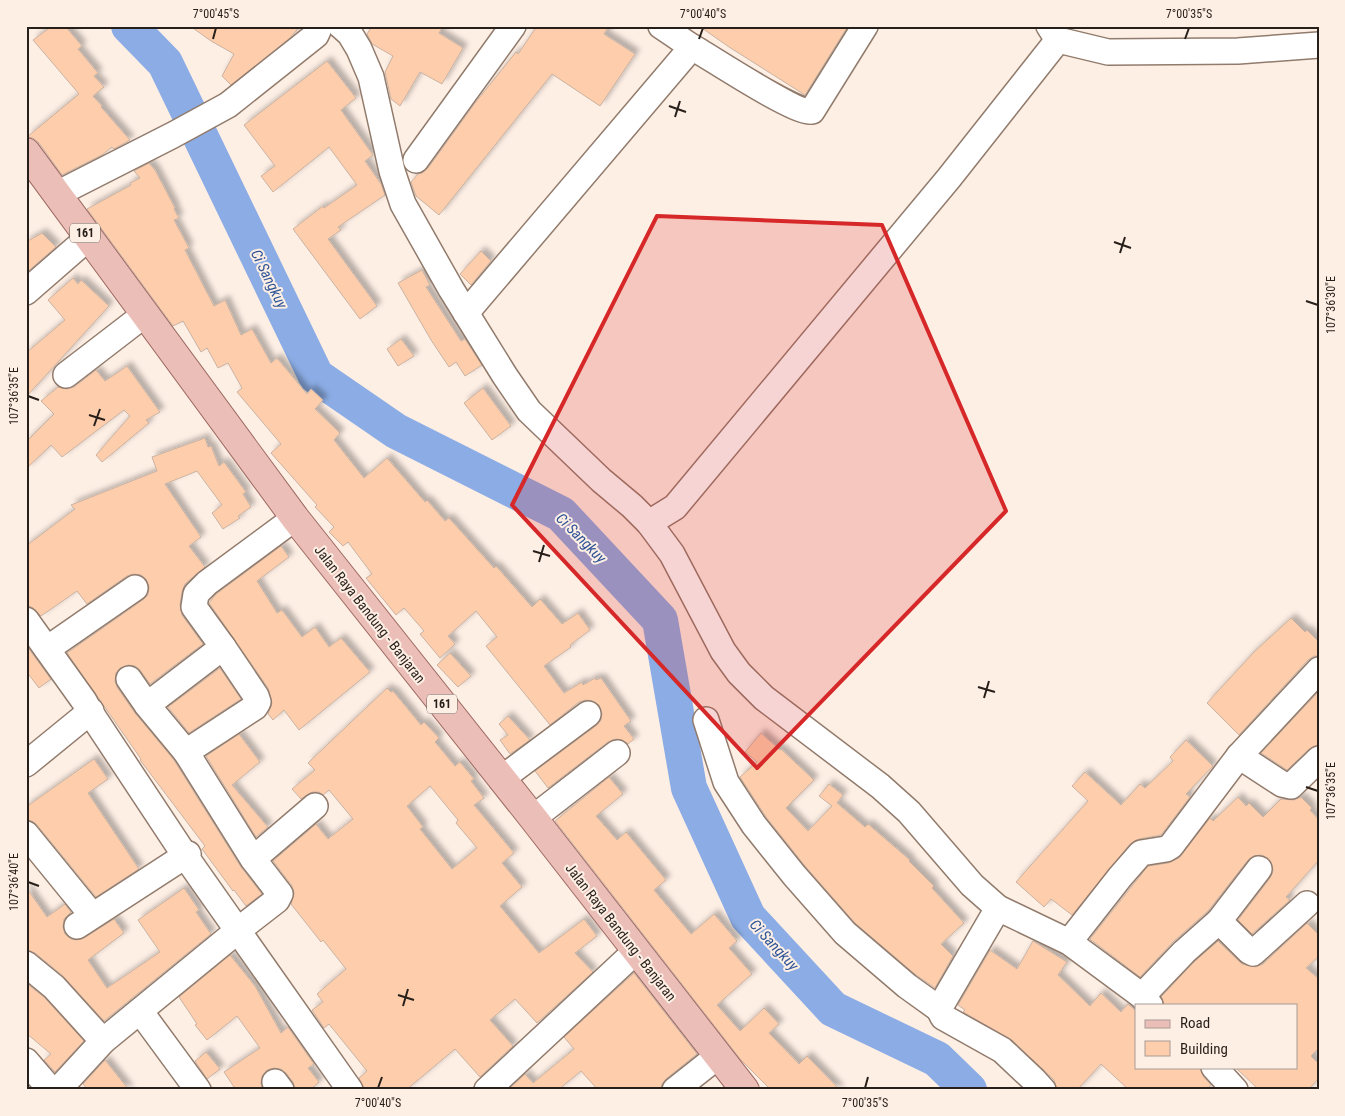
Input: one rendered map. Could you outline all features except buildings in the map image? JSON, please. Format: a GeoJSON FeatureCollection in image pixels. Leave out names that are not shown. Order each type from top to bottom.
{"type":"FeatureCollection","features":[{"type":"Feature","properties":{"kind":"main road","name":"Jalan Raya Bandung - Banjaran"},"geometry":{"type":"LineString","coordinates":[[26,152],[294,518],[534,818],[745,1090]]}},
{"type":"Feature","properties":{"kind":"street"},"geometry":{"type":"LineString","coordinates":[[57,194],[228,105],[316,35],[320,26]]}},
{"type":"Feature","properties":{"kind":"street"},"geometry":{"type":"LineString","coordinates":[[341,26],[350,34],[359,49],[371,77],[392,171],[403,204],[451,289],[505,376],[529,411],[649,524],[672,554],[723,651],[739,673],[771,703],[880,786],[909,812],[972,885],[998,908],[1069,942],[1146,1000],[1184,952],[1220,921],[1259,869]]}},
{"type":"Feature","properties":{"kind":"street"},"geometry":{"type":"LineString","coordinates":[[416,160],[513,26]]}},
{"type":"Feature","properties":{"kind":"street"},"geometry":{"type":"LineString","coordinates":[[661,26],[779,98],[807,112],[812,111],[865,26]]}},
{"type":"Feature","properties":{"kind":"street"},"geometry":{"type":"LineString","coordinates":[[649,524],[675,507],[949,178],[1054,33],[1108,52],[1238,51],[1319,46]]}},
{"type":"Feature","properties":{"kind":"street"},"geometry":{"type":"LineString","coordinates":[[466,313],[692,46]]}},
{"type":"Feature","properties":{"kind":"street"},"geometry":{"type":"LineString","coordinates":[[26,292],[88,238]]}},
{"type":"Feature","properties":{"kind":"street"},"geometry":{"type":"LineString","coordinates":[[66,375],[144,314]]}},
{"type":"Feature","properties":{"kind":"street"},"geometry":{"type":"LineString","coordinates":[[186,752],[255,707],[258,702],[256,696],[223,647],[194,607],[196,594],[207,583],[294,518]]}},
{"type":"Feature","properties":{"kind":"street"},"geometry":{"type":"LineString","coordinates":[[47,649],[135,588]]}},
{"type":"Feature","properties":{"kind":"street"},"geometry":{"type":"LineString","coordinates":[[26,620],[84,701],[237,931],[264,966],[350,1090]]}},
{"type":"Feature","properties":{"kind":"street"},"geometry":{"type":"LineString","coordinates":[[147,705],[223,647]]}},
{"type":"Feature","properties":{"kind":"street"},"geometry":{"type":"LineString","coordinates":[[1069,942],[1141,853],[1171,846],[1239,756],[1319,670]]}},
{"type":"Feature","properties":{"kind":"street"},"geometry":{"type":"LineString","coordinates":[[129,679],[147,705],[186,752],[253,859],[280,894],[277,900],[237,931]]}},
{"type":"Feature","properties":{"kind":"street"},"geometry":{"type":"LineString","coordinates":[[26,764],[90,712]]}},
{"type":"Feature","properties":{"kind":"street"},"geometry":{"type":"LineString","coordinates":[[501,779],[588,714]]}},
{"type":"Feature","properties":{"kind":"street"},"geometry":{"type":"LineString","coordinates":[[706,720],[726,782],[754,825],[794,875],[845,933],[907,986],[939,1009],[943,1018],[1002,1050],[1042,1090]]}},
{"type":"Feature","properties":{"kind":"street"},"geometry":{"type":"LineString","coordinates":[[534,818],[617,753]]}},
{"type":"Feature","properties":{"kind":"street"},"geometry":{"type":"LineString","coordinates":[[1239,756],[1282,784],[1290,786],[1319,759]]}},
{"type":"Feature","properties":{"kind":"street"},"geometry":{"type":"LineString","coordinates":[[253,859],[315,806]]}},
{"type":"Feature","properties":{"kind":"street"},"geometry":{"type":"LineString","coordinates":[[26,834],[85,921],[188,854],[186,857]]}},
{"type":"Feature","properties":{"kind":"street"},"geometry":{"type":"LineString","coordinates":[[1220,921],[1253,953],[1307,904]]}},
{"type":"Feature","properties":{"kind":"street"},"geometry":{"type":"LineString","coordinates":[[939,1009],[998,908]]}},
{"type":"Feature","properties":{"kind":"street"},"geometry":{"type":"LineString","coordinates":[[26,1061],[64,1087],[103,1041],[240,928],[237,931]]}},
{"type":"Feature","properties":{"kind":"street"},"geometry":{"type":"LineString","coordinates":[[487,1090],[636,951]]}},
{"type":"Feature","properties":{"kind":"street"},"geometry":{"type":"LineString","coordinates":[[26,964],[54,987],[103,1041]]}},
{"type":"Feature","properties":{"kind":"street"},"geometry":{"type":"LineString","coordinates":[[140,1011],[198,1090]]}},
{"type":"Feature","properties":{"kind":"street"},"geometry":{"type":"LineString","coordinates":[[675,1090],[718,1056]]}},
{"type":"Feature","properties":{"kind":"street"},"geometry":{"type":"LineString","coordinates":[[1215,1068],[1235,1090]]}},
{"type":"Feature","properties":{"kind":"highlighted area"},"geometry":{"type":"Polygon","coordinates":[[[657,216],[882,225],[1006,511],[757,768],[512,505],[657,216]]]}},
{"type":"Feature","properties":{"kind":"waterway","name":"Ci Sangkuy"},"geometry":{"type":"LineString","coordinates":[[129,26],[165,63],[316,376],[396,431],[561,514],[660,620],[689,788],[748,917],[833,1009],[937,1059],[969,1090]]}}]}
